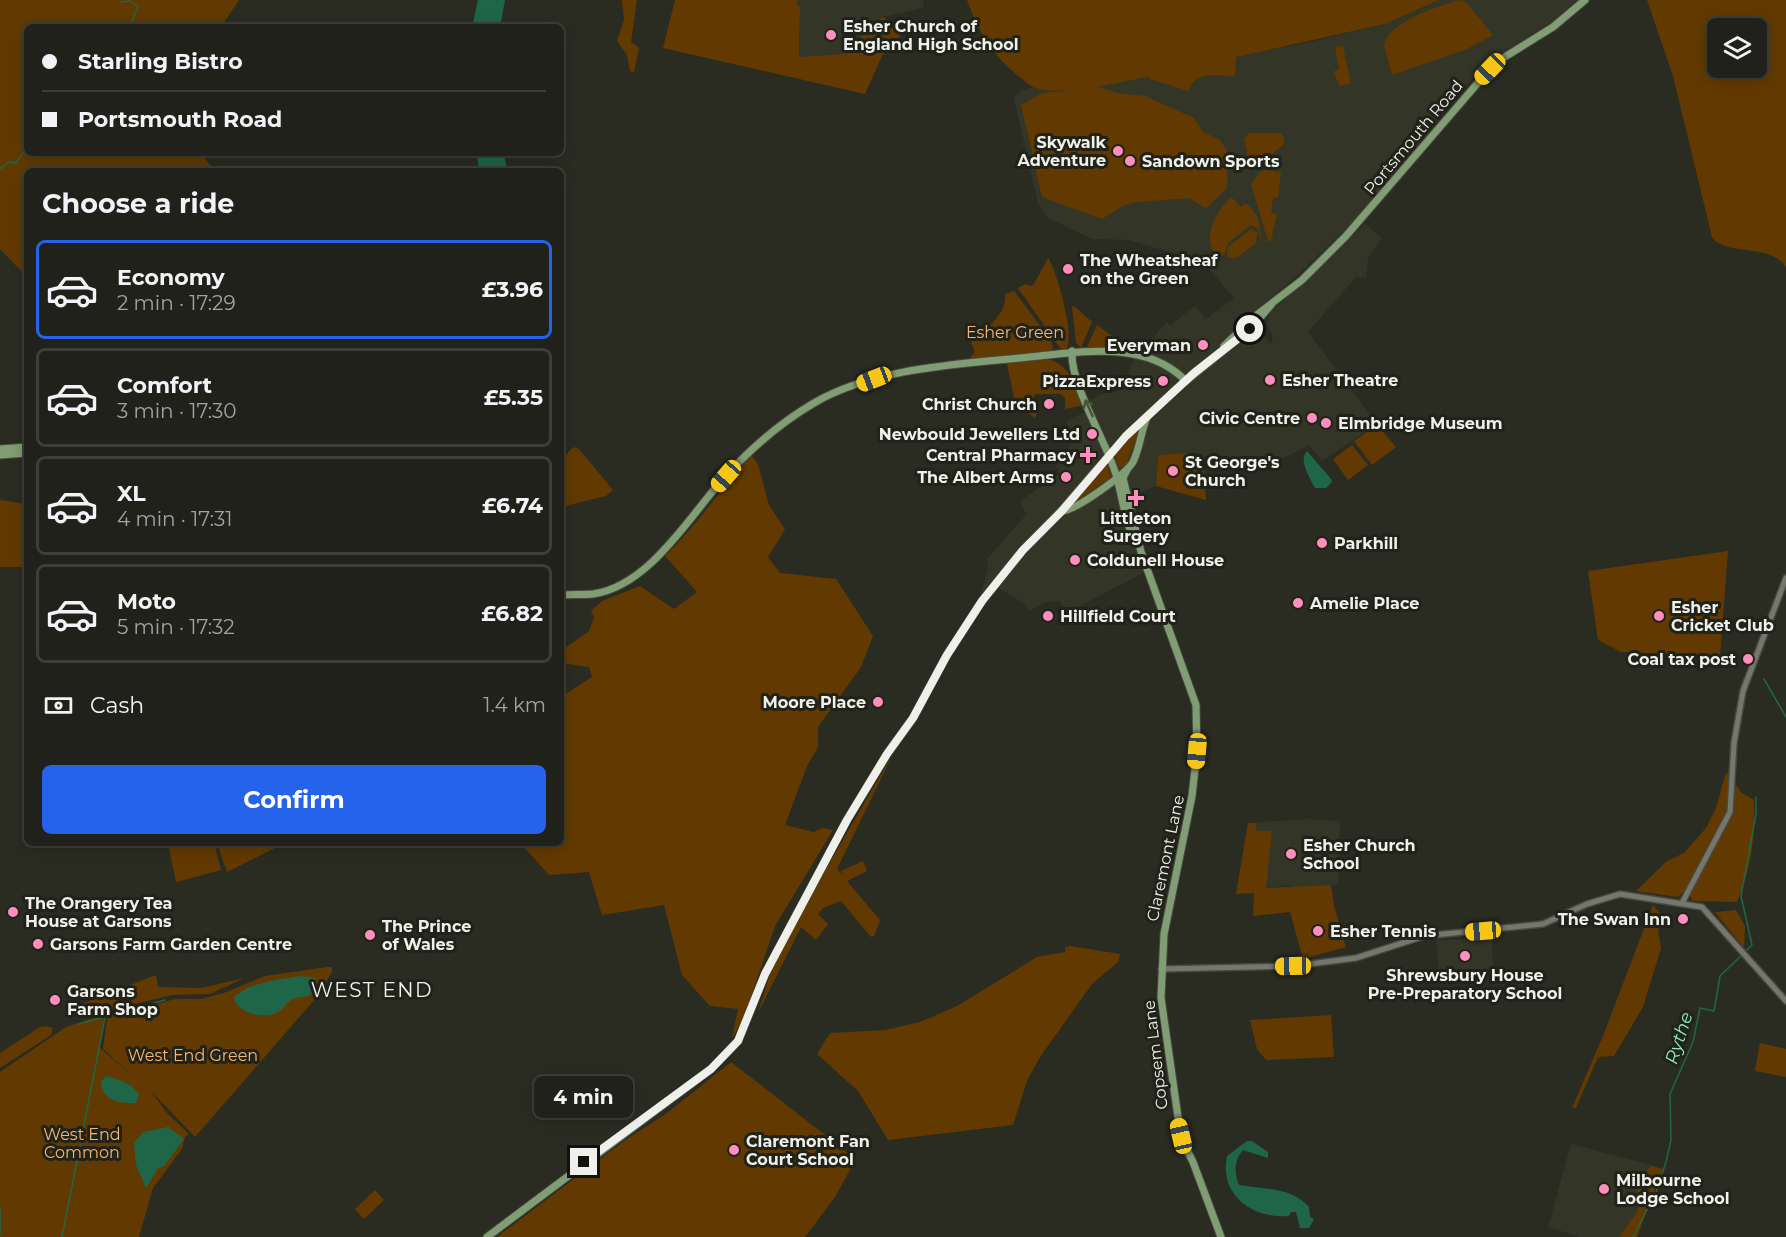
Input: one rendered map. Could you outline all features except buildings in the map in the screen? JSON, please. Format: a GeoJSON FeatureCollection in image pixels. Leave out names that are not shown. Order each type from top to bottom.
{"type":"FeatureCollection","features":[{"type":"Feature","properties":{"kind":"main road","name":"Portsmouth Road"},"geometry":{"type":"LineString","coordinates":[[1061,512],[1109,454],[1148,414],[1302,280],[1363,218],[1472,87],[1495,63],[1554,27],[1586,0]]}},
{"type":"Feature","properties":{"kind":"main road"},"geometry":{"type":"LineString","coordinates":[[564,595],[593,594],[624,583],[671,542],[746,455],[792,418],[824,398],[898,374],[1072,351],[1120,351],[1172,369],[1194,373]]}},
{"type":"Feature","properties":{"kind":"main road"},"geometry":{"type":"LineString","coordinates":[[1072,351],[1074,368]]}},
{"type":"Feature","properties":{"kind":"main road"},"geometry":{"type":"LineString","coordinates":[[1074,368],[1083,351]]}},
{"type":"Feature","properties":{"kind":"main road"},"geometry":{"type":"LineString","coordinates":[[1058,354],[1074,368]]}},
{"type":"Feature","properties":{"kind":"main road","name":"Claremont Lane"},"geometry":{"type":"LineString","coordinates":[[1074,368],[1109,454],[1117,477],[1126,518],[1139,546],[1189,680],[1197,722],[1192,796],[1168,909],[1161,969]]}},
{"type":"Feature","properties":{"kind":"main road"},"geometry":{"type":"LineString","coordinates":[[1172,369],[1183,378],[1183,382]]}},
{"type":"Feature","properties":{"kind":"main road"},"geometry":{"type":"LineString","coordinates":[[487,1237],[711,1069],[738,1041],[765,974],[847,820],[887,754],[917,711],[947,655],[982,601],[1023,550],[1061,512],[1074,509],[1127,470],[1134,458],[1148,414]]}},
{"type":"Feature","properties":{"kind":"main road"},"geometry":{"type":"LineString","coordinates":[[0,449],[24,447]]}},
{"type":"Feature","properties":{"kind":"main road"},"geometry":{"type":"LineString","coordinates":[[0,455],[24,453]]}},
{"type":"Feature","properties":{"kind":"main road","name":"Claremont Lane"},"geometry":{"type":"LineString","coordinates":[[1127,470],[1124,478],[1139,546]]}},
{"type":"Feature","properties":{"kind":"main road","name":"Copsem Lane"},"geometry":{"type":"LineString","coordinates":[[1161,969],[1161,998],[1176,1117],[1181,1138],[1193,1162],[1221,1237]]}},
{"type":"Feature","properties":{"kind":"street"},"geometry":{"type":"LineString","coordinates":[[1682,903],[1730,812],[1734,743],[1743,691],[1786,578]]}},
{"type":"Feature","properties":{"kind":"street"},"geometry":{"type":"LineString","coordinates":[[1161,969],[1293,966],[1356,958],[1424,936],[1533,927],[1599,899],[1620,894],[1682,903],[1708,911],[1786,1001]]}},
{"type":"Feature","properties":{"kind":"shaded area"},"geometry":{"type":"Polygon","coordinates":[[[478,0],[505,0],[501,24],[473,24],[478,0]]]}},
{"type":"Feature","properties":{"kind":"shaded area","name":"Esher Church of England High School"},"geometry":{"type":"Polygon","coordinates":[[[797,0],[924,0],[923,8],[883,17],[842,54],[799,57],[800,7],[797,7],[797,0]]]}},
{"type":"Feature","properties":{"kind":"shaded area"},"geometry":{"type":"Polygon","coordinates":[[[1439,0],[1577,0],[1553,21],[1490,60],[1454,99],[1363,212],[1299,274],[1246,318],[1271,344],[1273,336],[1267,325],[1270,313],[1365,224],[1382,238],[1368,258],[1366,278],[1356,277],[1308,332],[1377,424],[1322,461],[1309,445],[1264,468],[1255,470],[1211,469],[1202,455],[1196,453],[1158,455],[1156,486],[1132,496],[1142,545],[1151,569],[1066,613],[1060,601],[1043,603],[1030,611],[1026,605],[999,588],[994,594],[980,596],[988,570],[987,559],[1026,515],[1020,501],[1060,474],[1056,466],[1074,441],[1066,421],[1093,408],[1090,400],[1110,390],[1115,393],[1127,377],[1134,359],[1167,322],[1170,325],[1195,306],[1206,319],[1234,298],[1203,262],[1129,240],[1092,239],[1048,218],[1038,203],[1014,98],[1021,91],[1033,87],[1044,90],[1306,43],[1385,24],[1439,0]]]}},
{"type":"Feature","properties":{"kind":"shaded area"},"geometry":{"type":"Polygon","coordinates":[[[477,156],[504,156],[506,168],[479,168],[477,156]]]}},
{"type":"Feature","properties":{"kind":"shaded area"},"geometry":{"type":"Polygon","coordinates":[[[1307,451],[1331,479],[1332,482],[1326,488],[1315,488],[1310,479],[1304,464],[1307,451]]]}},
{"type":"Feature","properties":{"kind":"shaded area","name":"Esher Church School"},"geometry":{"type":"Polygon","coordinates":[[[1307,819],[1340,821],[1338,884],[1291,889],[1290,885],[1255,889],[1236,894],[1248,823],[1307,819]]]}},
{"type":"Feature","properties":{"kind":"shaded area","name":"Shrewsbury House Pre-Preparatory School"},"geometry":{"type":"Polygon","coordinates":[[[1492,937],[1493,971],[1439,973],[1436,941],[1492,937]]]}},
{"type":"Feature","properties":{"kind":"shaded area"},"geometry":{"type":"Polygon","coordinates":[[[302,976],[316,978],[314,991],[308,996],[291,1000],[276,1013],[268,1015],[249,1013],[235,1002],[234,997],[248,988],[266,982],[302,976]]]}},
{"type":"Feature","properties":{"kind":"shaded area"},"geometry":{"type":"Polygon","coordinates":[[[106,1076],[132,1087],[139,1094],[136,1103],[119,1102],[109,1097],[102,1088],[101,1082],[106,1076]]]}},
{"type":"Feature","properties":{"kind":"shaded area"},"geometry":{"type":"Polygon","coordinates":[[[168,1127],[184,1139],[164,1166],[158,1168],[146,1188],[136,1165],[134,1143],[143,1132],[168,1127]]]}},
{"type":"Feature","properties":{"kind":"shaded area"},"geometry":{"type":"Polygon","coordinates":[[[1247,1141],[1252,1141],[1268,1152],[1268,1158],[1243,1150],[1236,1167],[1239,1185],[1277,1190],[1294,1195],[1309,1207],[1310,1217],[1314,1219],[1309,1228],[1300,1228],[1296,1212],[1291,1212],[1289,1216],[1263,1213],[1251,1209],[1233,1193],[1226,1170],[1227,1156],[1247,1141]]]}},
{"type":"Feature","properties":{"kind":"shaded area","name":"Milbourne Lodge School"},"geometry":{"type":"Polygon","coordinates":[[[1571,1144],[1658,1167],[1631,1237],[1580,1237],[1548,1227],[1571,1144]]]}},
{"type":"Feature","properties":{"kind":"green space"},"geometry":{"type":"Polygon","coordinates":[[[0,0],[239,0],[223,24],[24,24],[24,156],[202,156],[212,168],[24,168],[24,274],[0,249],[0,0]]]}},
{"type":"Feature","properties":{"kind":"green space"},"geometry":{"type":"Polygon","coordinates":[[[622,0],[637,0],[631,42],[639,48],[634,72],[630,71],[627,55],[617,41],[624,20],[622,0]]]}},
{"type":"Feature","properties":{"kind":"green space"},"geometry":{"type":"Polygon","coordinates":[[[675,0],[797,0],[797,6],[800,6],[799,57],[842,54],[883,17],[903,33],[882,56],[865,94],[663,48],[675,0]]]}},
{"type":"Feature","properties":{"kind":"green space"},"geometry":{"type":"Polygon","coordinates":[[[967,0],[1439,0],[1385,24],[1236,57],[1235,76],[1201,77],[1192,84],[1189,91],[1150,79],[1150,76],[1084,89],[1058,91],[1035,88],[1002,61],[982,33],[967,0]]]}},
{"type":"Feature","properties":{"kind":"green space"},"geometry":{"type":"Polygon","coordinates":[[[1459,0],[1466,2],[1493,35],[1467,49],[1392,75],[1384,46],[1387,37],[1403,22],[1459,0]]]}},
{"type":"Feature","properties":{"kind":"green space"},"geometry":{"type":"Polygon","coordinates":[[[1647,0],[1786,0],[1786,267],[1778,259],[1769,255],[1727,247],[1712,237],[1673,76],[1647,0]]]}},
{"type":"Feature","properties":{"kind":"green space"},"geometry":{"type":"Polygon","coordinates":[[[1343,46],[1351,83],[1339,86],[1334,71],[1339,70],[1335,47],[1343,46]]]}},
{"type":"Feature","properties":{"kind":"green space"},"geometry":{"type":"Polygon","coordinates":[[[1100,87],[1117,93],[1145,96],[1194,118],[1203,132],[1220,140],[1228,153],[1227,188],[1206,208],[1189,198],[1137,202],[1124,205],[1102,219],[1042,197],[1021,105],[1042,93],[1100,87]]]}},
{"type":"Feature","properties":{"kind":"green space"},"geometry":{"type":"Polygon","coordinates":[[[1250,133],[1280,133],[1284,137],[1284,144],[1260,164],[1252,165],[1249,162],[1244,139],[1250,133]]]}},
{"type":"Feature","properties":{"kind":"green space"},"geometry":{"type":"Polygon","coordinates":[[[1261,171],[1281,172],[1278,197],[1273,198],[1271,213],[1277,214],[1271,241],[1268,241],[1251,184],[1261,171]]]}},
{"type":"Feature","properties":{"kind":"green space"},"geometry":{"type":"Polygon","coordinates":[[[1231,197],[1241,207],[1246,203],[1258,217],[1262,244],[1258,229],[1251,225],[1228,243],[1224,255],[1216,255],[1212,248],[1210,232],[1216,217],[1231,197]]]}},
{"type":"Feature","properties":{"kind":"green space"},"geometry":{"type":"Polygon","coordinates":[[[1251,229],[1257,232],[1256,243],[1238,257],[1227,256],[1228,247],[1251,229]]]}},
{"type":"Feature","properties":{"kind":"green space","name":"Esher Green"},"geometry":{"type":"Polygon","coordinates":[[[1048,258],[1060,289],[1067,319],[1069,333],[1066,350],[1060,348],[1018,288],[1025,284],[1030,286],[1034,284],[1048,258]]]}},
{"type":"Feature","properties":{"kind":"green space","name":"Esher Green"},"geometry":{"type":"Polygon","coordinates":[[[1014,291],[1051,340],[1053,349],[968,360],[975,352],[971,342],[999,315],[1005,301],[1005,294],[1014,291]]]}},
{"type":"Feature","properties":{"kind":"green space","name":"Esher Green"},"geometry":{"type":"Polygon","coordinates":[[[1074,306],[1092,322],[1081,348],[1076,343],[1072,307],[1074,306]]]}},
{"type":"Feature","properties":{"kind":"green space","name":"Esher Green"},"geometry":{"type":"Polygon","coordinates":[[[1097,325],[1134,352],[1107,347],[1086,349],[1097,325]]]}},
{"type":"Feature","properties":{"kind":"green space"},"geometry":{"type":"Polygon","coordinates":[[[1045,359],[1060,364],[1066,370],[1084,405],[1065,409],[1065,398],[1061,394],[1035,394],[1032,406],[1038,410],[1035,418],[1022,408],[1014,397],[1007,364],[1045,359]]]}},
{"type":"Feature","properties":{"kind":"green space"},"geometry":{"type":"Polygon","coordinates":[[[1377,425],[1396,447],[1372,465],[1354,441],[1377,425]]]}},
{"type":"Feature","properties":{"kind":"green space"},"geometry":{"type":"Polygon","coordinates":[[[1135,431],[1138,433],[1126,465],[1119,468],[1115,454],[1135,431]]]}},
{"type":"Feature","properties":{"kind":"green space"},"geometry":{"type":"Polygon","coordinates":[[[1352,445],[1368,465],[1348,480],[1333,459],[1352,445]]]}},
{"type":"Feature","properties":{"kind":"green space"},"geometry":{"type":"Polygon","coordinates":[[[574,447],[579,449],[613,490],[606,496],[564,506],[564,461],[574,447]]]}},
{"type":"Feature","properties":{"kind":"green space"},"geometry":{"type":"Polygon","coordinates":[[[1189,453],[1204,471],[1206,500],[1156,486],[1158,455],[1189,453]]]}},
{"type":"Feature","properties":{"kind":"green space"},"geometry":{"type":"Polygon","coordinates":[[[751,455],[758,464],[769,505],[785,529],[768,557],[780,573],[836,579],[873,636],[861,667],[818,727],[818,747],[807,766],[785,825],[814,832],[822,828],[833,830],[775,926],[744,1018],[732,1038],[738,1009],[710,1006],[682,975],[664,905],[602,915],[589,872],[549,875],[523,846],[564,846],[564,695],[592,677],[589,667],[564,663],[564,649],[589,631],[594,617],[591,611],[602,601],[640,586],[674,609],[697,592],[665,556],[688,532],[751,455]]]}},
{"type":"Feature","properties":{"kind":"green space"},"geometry":{"type":"Polygon","coordinates":[[[1107,464],[1111,477],[1070,506],[1107,464]]]}},
{"type":"Feature","properties":{"kind":"green space"},"geometry":{"type":"Polygon","coordinates":[[[0,500],[24,504],[24,567],[0,567],[0,500]]]}},
{"type":"Feature","properties":{"kind":"green space","name":"Esher Cricket Club"},"geometry":{"type":"Polygon","coordinates":[[[1728,551],[1720,656],[1621,652],[1598,640],[1588,571],[1728,551]]]}},
{"type":"Feature","properties":{"kind":"green space"},"geometry":{"type":"Polygon","coordinates":[[[893,754],[837,869],[843,875],[841,871],[863,861],[867,871],[847,881],[880,920],[874,936],[871,937],[841,901],[823,908],[818,914],[828,924],[816,940],[801,927],[758,1013],[771,971],[794,924],[893,754]]]}},
{"type":"Feature","properties":{"kind":"green space"},"geometry":{"type":"Polygon","coordinates":[[[1726,772],[1742,793],[1754,800],[1751,852],[1737,902],[1693,901],[1689,895],[1682,893],[1678,897],[1636,891],[1667,861],[1684,853],[1706,828],[1716,808],[1726,772]]]}},
{"type":"Feature","properties":{"kind":"green space","name":"Esher Tennis"},"geometry":{"type":"Polygon","coordinates":[[[1248,823],[1255,823],[1257,831],[1272,831],[1266,888],[1331,885],[1334,906],[1346,947],[1303,959],[1290,912],[1253,916],[1254,893],[1236,894],[1248,823]]]}},
{"type":"Feature","properties":{"kind":"green space"},"geometry":{"type":"Polygon","coordinates":[[[169,846],[215,846],[221,870],[176,882],[169,846]]]}},
{"type":"Feature","properties":{"kind":"green space"},"geometry":{"type":"Polygon","coordinates":[[[218,846],[279,846],[227,872],[218,846]]]}},
{"type":"Feature","properties":{"kind":"green space"},"geometry":{"type":"Polygon","coordinates":[[[1653,905],[1663,917],[1658,930],[1661,948],[1643,1007],[1614,1056],[1598,1057],[1576,1108],[1572,1108],[1603,1036],[1653,905]]]}},
{"type":"Feature","properties":{"kind":"green space"},"geometry":{"type":"Polygon","coordinates":[[[1736,910],[1745,926],[1744,948],[1715,912],[1736,910]]]}},
{"type":"Feature","properties":{"kind":"green space"},"geometry":{"type":"Polygon","coordinates":[[[1065,947],[1120,954],[1118,962],[1092,984],[1040,1057],[1027,1081],[1013,1125],[888,1140],[858,1091],[817,1054],[830,1033],[885,1030],[920,1022],[957,1006],[1037,957],[1065,952],[1065,947]]]}},
{"type":"Feature","properties":{"kind":"green space","name":"West End Common"},"geometry":{"type":"Polygon","coordinates":[[[332,967],[332,972],[316,998],[195,1137],[151,1091],[166,1112],[189,1134],[185,1137],[182,1149],[153,1188],[139,1237],[0,1237],[0,1072],[66,1027],[105,1014],[99,1047],[136,1079],[103,1049],[107,1018],[175,999],[202,999],[224,993],[265,976],[332,967]]]}},
{"type":"Feature","properties":{"kind":"green space"},"geometry":{"type":"Polygon","coordinates":[[[156,975],[158,987],[201,988],[244,978],[210,994],[172,995],[90,1015],[76,1006],[156,975]]]}},
{"type":"Feature","properties":{"kind":"green space"},"geometry":{"type":"Polygon","coordinates":[[[1331,1015],[1334,1057],[1266,1060],[1257,1049],[1250,1020],[1331,1015]]]}},
{"type":"Feature","properties":{"kind":"green space"},"geometry":{"type":"Polygon","coordinates":[[[40,1027],[53,1028],[51,1035],[0,1068],[0,1053],[40,1027]]]}},
{"type":"Feature","properties":{"kind":"green space"},"geometry":{"type":"Polygon","coordinates":[[[1760,1043],[1786,1049],[1786,1077],[1755,1071],[1760,1043]]]}},
{"type":"Feature","properties":{"kind":"green space","name":"Claremont Fan Court School"},"geometry":{"type":"Polygon","coordinates":[[[731,1062],[856,1159],[835,1197],[805,1237],[497,1237],[624,1141],[667,1113],[731,1062]]]}},
{"type":"Feature","properties":{"kind":"green space"},"geometry":{"type":"Polygon","coordinates":[[[1651,1166],[1663,1169],[1637,1237],[1619,1237],[1636,1214],[1641,1198],[1637,1190],[1645,1183],[1645,1173],[1651,1166]]]}},
{"type":"Feature","properties":{"kind":"green space"},"geometry":{"type":"Polygon","coordinates":[[[375,1190],[384,1200],[364,1219],[355,1209],[375,1190]]]}},
{"type":"Feature","properties":{"kind":"waterway"},"geometry":{"type":"LineString","coordinates":[[121,2],[130,1],[138,7],[130,24]]}},
{"type":"Feature","properties":{"kind":"waterway"},"geometry":{"type":"LineString","coordinates":[[0,169],[9,162],[16,163],[24,151]]}},
{"type":"Feature","properties":{"kind":"waterway"},"geometry":{"type":"LineString","coordinates":[[1764,679],[1786,717]]}},
{"type":"Feature","properties":{"kind":"waterway","name":"Rythe"},"geometry":{"type":"LineString","coordinates":[[1746,951],[1752,945],[1741,896],[1756,814],[1756,797]]}},
{"type":"Feature","properties":{"kind":"waterway","name":"Rythe"},"geometry":{"type":"LineString","coordinates":[[1633,1237],[1656,1192],[1666,1162],[1671,1140],[1670,1094],[1693,1042],[1700,1008],[1714,1011],[1720,976],[1742,955]]}},
{"type":"Feature","properties":{"kind":"waterway"},"geometry":{"type":"LineString","coordinates":[[79,1024],[165,1000]]}},
{"type":"Feature","properties":{"kind":"waterway"},"geometry":{"type":"LineString","coordinates":[[62,1237],[105,1018]]}},
{"type":"Feature","properties":{"kind":"waterway"},"geometry":{"type":"LineString","coordinates":[[0,1207],[0,1235]]}},
{"type":"Feature","properties":{"kind":"place","name":"Esher Church of England High School"},"geometry":{"type":"Point","coordinates":[831,35]}},
{"type":"Feature","properties":{"kind":"place","name":"Skywalk Adventure"},"geometry":{"type":"Point","coordinates":[1118,151]}},
{"type":"Feature","properties":{"kind":"place","name":"Sandown Sports"},"geometry":{"type":"Point","coordinates":[1130,161]}},
{"type":"Feature","properties":{"kind":"place","name":"The Wheatsheaf on the Green"},"geometry":{"type":"Point","coordinates":[1068,269]}},
{"type":"Feature","properties":{"kind":"place","name":"Everyman"},"geometry":{"type":"Point","coordinates":[1203,345]}},
{"type":"Feature","properties":{"kind":"place","name":"Esher Theatre"},"geometry":{"type":"Point","coordinates":[1270,380]}},
{"type":"Feature","properties":{"kind":"place","name":"PizzaExpress"},"geometry":{"type":"Point","coordinates":[1163,381]}},
{"type":"Feature","properties":{"kind":"place","name":"Christ Church"},"geometry":{"type":"Point","coordinates":[1049,404]}},
{"type":"Feature","properties":{"kind":"place","name":"Civic Centre"},"geometry":{"type":"Point","coordinates":[1312,418]}},
{"type":"Feature","properties":{"kind":"place","name":"Elmbridge Museum"},"geometry":{"type":"Point","coordinates":[1326,423]}},
{"type":"Feature","properties":{"kind":"place","name":"Newbould Jewellers Ltd"},"geometry":{"type":"Point","coordinates":[1092,434]}},
{"type":"Feature","properties":{"kind":"place","name":"Central Pharmacy"},"geometry":{"type":"Point","coordinates":[1088,455]}},
{"type":"Feature","properties":{"kind":"place","name":"St George's Church"},"geometry":{"type":"Point","coordinates":[1173,471]}},
{"type":"Feature","properties":{"kind":"place","name":"The Albert Arms"},"geometry":{"type":"Point","coordinates":[1066,477]}},
{"type":"Feature","properties":{"kind":"place","name":"Littleton Surgery"},"geometry":{"type":"Point","coordinates":[1136,498]}},
{"type":"Feature","properties":{"kind":"place","name":"Parkhill"},"geometry":{"type":"Point","coordinates":[1322,543]}},
{"type":"Feature","properties":{"kind":"place","name":"Coldunell House"},"geometry":{"type":"Point","coordinates":[1075,560]}},
{"type":"Feature","properties":{"kind":"place","name":"Amelie Place"},"geometry":{"type":"Point","coordinates":[1298,603]}},
{"type":"Feature","properties":{"kind":"place","name":"Hillfield Court"},"geometry":{"type":"Point","coordinates":[1048,616]}},
{"type":"Feature","properties":{"kind":"place","name":"Esher Cricket Club"},"geometry":{"type":"Point","coordinates":[1659,616]}},
{"type":"Feature","properties":{"kind":"place","name":"Coal tax post"},"geometry":{"type":"Point","coordinates":[1748,659]}},
{"type":"Feature","properties":{"kind":"place","name":"Moore Place"},"geometry":{"type":"Point","coordinates":[878,702]}},
{"type":"Feature","properties":{"kind":"place","name":"Esher Church School"},"geometry":{"type":"Point","coordinates":[1291,854]}},
{"type":"Feature","properties":{"kind":"place","name":"The Orangery Tea House at Garsons"},"geometry":{"type":"Point","coordinates":[13,912]}},
{"type":"Feature","properties":{"kind":"place","name":"The Swan Inn"},"geometry":{"type":"Point","coordinates":[1683,919]}},
{"type":"Feature","properties":{"kind":"place","name":"Esher Tennis"},"geometry":{"type":"Point","coordinates":[1318,931]}},
{"type":"Feature","properties":{"kind":"place","name":"The Prince of Wales"},"geometry":{"type":"Point","coordinates":[370,935]}},
{"type":"Feature","properties":{"kind":"place","name":"Garsons Farm Garden Centre"},"geometry":{"type":"Point","coordinates":[38,944]}},
{"type":"Feature","properties":{"kind":"place","name":"Shrewsbury House Pre-Preparatory School"},"geometry":{"type":"Point","coordinates":[1465,956]}},
{"type":"Feature","properties":{"kind":"place","name":"Garsons Farm Shop"},"geometry":{"type":"Point","coordinates":[55,1000]}},
{"type":"Feature","properties":{"kind":"place","name":"Claremont Fan Court School"},"geometry":{"type":"Point","coordinates":[734,1150]}},
{"type":"Feature","properties":{"kind":"place","name":"Milbourne Lodge School"},"geometry":{"type":"Point","coordinates":[1604,1189]}},
{"type":"Feature","properties":{"kind":"district","name":"WEST END"},"geometry":{"type":"Point","coordinates":[372,990]}},
{"type":"Feature","properties":{"kind":"route"},"geometry":{"type":"LineString","coordinates":[[584,1162],[711,1069],[738,1041],[765,974],[847,820],[887,754],[926,697],[947,655],[982,601],[1023,550],[1061,512],[1126,436],[1194,373],[1250,329]]}},
{"type":"Feature","properties":{"kind":"park label","name":"West End Green"},"geometry":{"type":"Point","coordinates":[193,1055]}}]}
